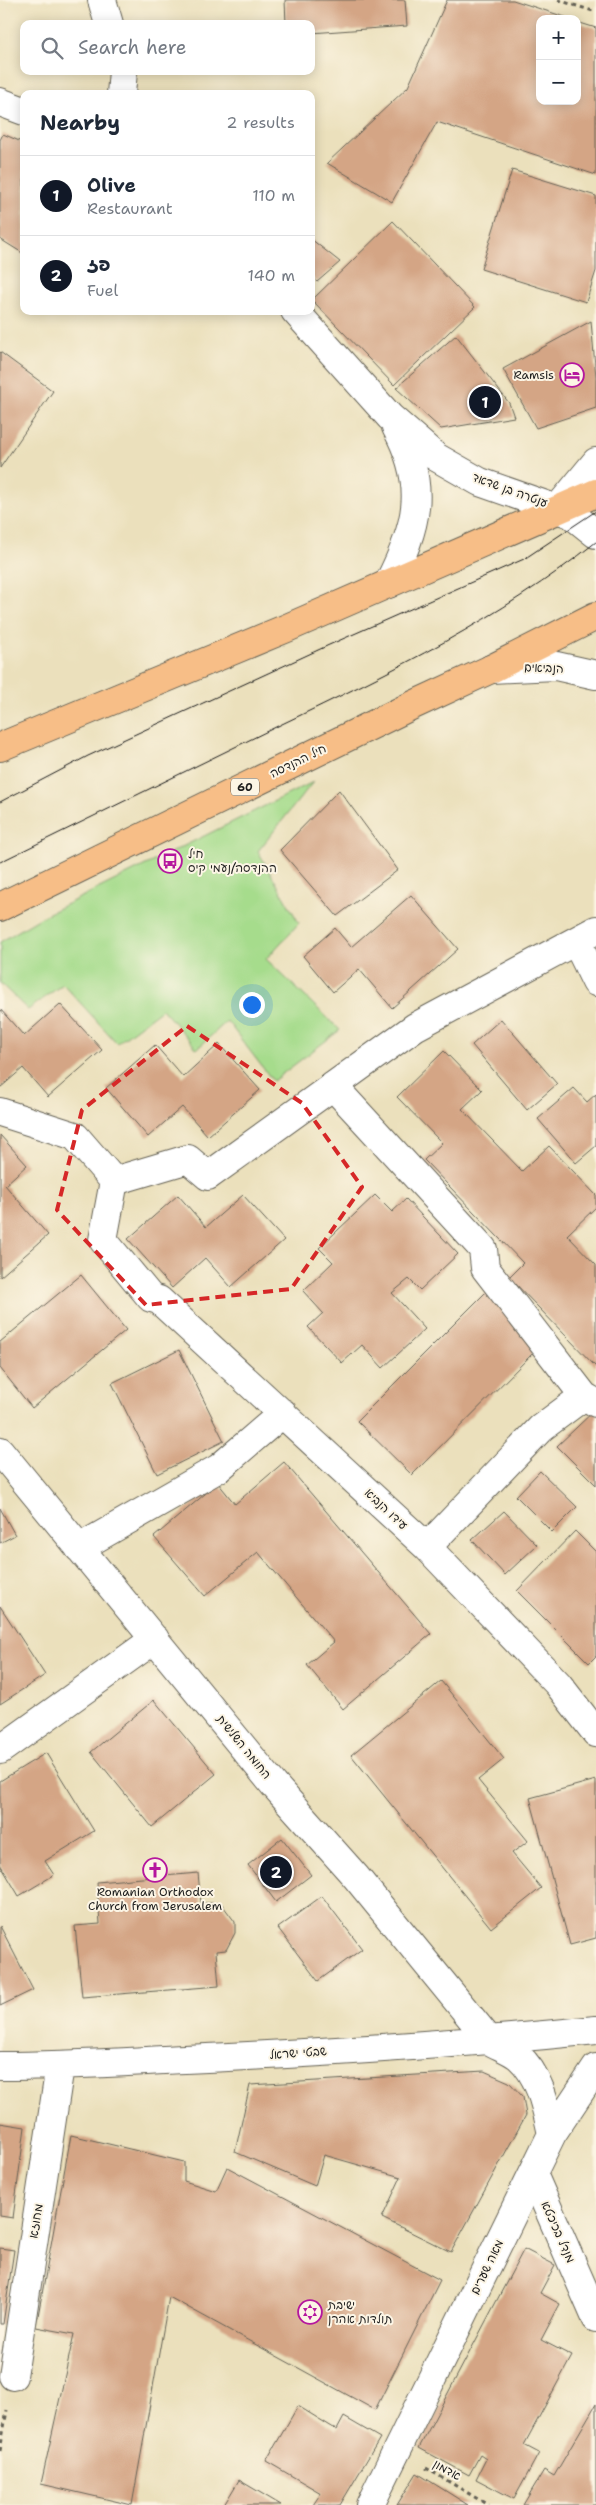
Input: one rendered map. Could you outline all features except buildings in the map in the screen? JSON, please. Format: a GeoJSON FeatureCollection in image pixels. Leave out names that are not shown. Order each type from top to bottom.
{"type":"FeatureCollection","features":[{"type":"Feature","properties":{"kind":"highway"},"geometry":{"type":"LineString","coordinates":[[0,747],[388,584],[596,492]]}},
{"type":"Feature","properties":{"kind":"highway","name":"חיל ההנדסה"},"geometry":{"type":"LineString","coordinates":[[0,907],[411,706],[491,669],[596,616]]}},
{"type":"Feature","properties":{"kind":"street"},"geometry":{"type":"LineString","coordinates":[[102,0],[108,20]]}},
{"type":"Feature","properties":{"kind":"street"},"geometry":{"type":"LineString","coordinates":[[121,90],[123,75]]}},
{"type":"Feature","properties":{"kind":"street"},"geometry":{"type":"LineString","coordinates":[[0,102],[20,110]]}},
{"type":"Feature","properties":{"kind":"street","name":"ענטרה בן שדאד"},"geometry":{"type":"LineString","coordinates":[[299,315],[390,417],[436,457],[480,482],[558,508]]}},
{"type":"Feature","properties":{"kind":"street","name":"ענטרה בן שדאד"},"geometry":{"type":"LineString","coordinates":[[388,584],[409,537],[416,502],[414,469],[406,446],[390,417]]}},
{"type":"Feature","properties":{"kind":"street"},"geometry":{"type":"LineString","coordinates":[[596,462],[558,508],[583,522],[596,534]]}},
{"type":"Feature","properties":{"kind":"street","name":"הנביאים"},"geometry":{"type":"LineString","coordinates":[[491,669],[556,666],[596,674]]}},
{"type":"Feature","properties":{"kind":"street"},"geometry":{"type":"LineString","coordinates":[[0,1112],[74,1136],[114,1181],[188,1159],[208,1176],[415,1027],[586,935],[596,982]]}},
{"type":"Feature","properties":{"kind":"street"},"geometry":{"type":"LineString","coordinates":[[333,1086],[483,1248],[486,1268],[590,1400],[541,1428],[427,1547]]}},
{"type":"Feature","properties":{"kind":"street","name":"עידו הנביא"},"geometry":{"type":"LineString","coordinates":[[114,1181],[103,1240],[152,1298],[159,1300],[427,1547],[558,1684],[596,1734]]}},
{"type":"Feature","properties":{"kind":"street"},"geometry":{"type":"LineString","coordinates":[[80,1548],[219,1468],[283,1414]]}},
{"type":"Feature","properties":{"kind":"street","name":"החומה השלישית"},"geometry":{"type":"LineString","coordinates":[[0,1451],[274,1785],[356,1877],[490,2041]]}},
{"type":"Feature","properties":{"kind":"street"},"geometry":{"type":"LineString","coordinates":[[0,1750],[155,1639]]}},
{"type":"Feature","properties":{"kind":"street","name":"שבטי ישראל"},"geometry":{"type":"LineString","coordinates":[[0,2066],[60,2066],[490,2041],[596,2030]]}},
{"type":"Feature","properties":{"kind":"street"},"geometry":{"type":"LineString","coordinates":[[490,2041],[518,2056],[535,2079],[546,2105],[552,2134]]}},
{"type":"Feature","properties":{"kind":"street","name":"מחוזא"},"geometry":{"type":"LineString","coordinates":[[12,2376],[60,2066]]}},
{"type":"Feature","properties":{"kind":"street","name":"מאה שערים"},"geometry":{"type":"LineString","coordinates":[[370,2505],[552,2134],[596,2068]]}},
{"type":"Feature","properties":{"kind":"street","name":"מנדל בכיכטא"},"geometry":{"type":"LineString","coordinates":[[533,2174],[596,2318]]}},
{"type":"Feature","properties":{"kind":"path"},"geometry":{"type":"LineString","coordinates":[[558,0],[596,12]]}},
{"type":"Feature","properties":{"kind":"path"},"geometry":{"type":"LineString","coordinates":[[0,2451],[12,2376]]}},
{"type":"Feature","properties":{"kind":"path","name":"אדמון"},"geometry":{"type":"LineString","coordinates":[[396,2452],[488,2505]]}},
{"type":"Feature","properties":{"kind":"highlighted area"},"geometry":{"type":"Polygon","coordinates":[[[187,1026],[302,1103],[362,1187],[291,1289],[146,1305],[57,1210],[82,1110],[187,1026]]]}},
{"type":"Feature","properties":{"kind":"green space"},"geometry":{"type":"Polygon","coordinates":[[[313,782],[258,851],[299,923],[266,959],[340,1030],[273,1081],[227,1021],[197,1049],[162,1009],[117,1043],[63,984],[28,1010],[0,983],[0,942],[47,914],[313,782]]]}},
{"type":"Feature","properties":{"kind":"tram line"},"geometry":{"type":"LineString","coordinates":[[0,802],[88,756],[329,645],[524,559],[596,511]]}},
{"type":"Feature","properties":{"kind":"tram line"},"geometry":{"type":"LineString","coordinates":[[0,862],[404,664],[484,619],[522,595],[560,570],[596,542]]}},
{"type":"Feature","properties":{"kind":"place","name":"Ramsis"},"geometry":{"type":"Point","coordinates":[572,375]}},
{"type":"Feature","properties":{"kind":"place","name":"Olive"},"geometry":{"type":"Point","coordinates":[485,402]}},
{"type":"Feature","properties":{"kind":"place","name":"חיל ההנדסה/נעמי קיס"},"geometry":{"type":"Point","coordinates":[170,861]}},
{"type":"Feature","properties":{"kind":"place","name":"Romanian Orthodox Church from Jerusalem"},"geometry":{"type":"Point","coordinates":[155,1870]}},
{"type":"Feature","properties":{"kind":"place","name":"פז"},"geometry":{"type":"Point","coordinates":[276,1872]}},
{"type":"Feature","properties":{"kind":"place","name":"ישיבת תולדות אהרן"},"geometry":{"type":"Point","coordinates":[310,2312]}}]}
